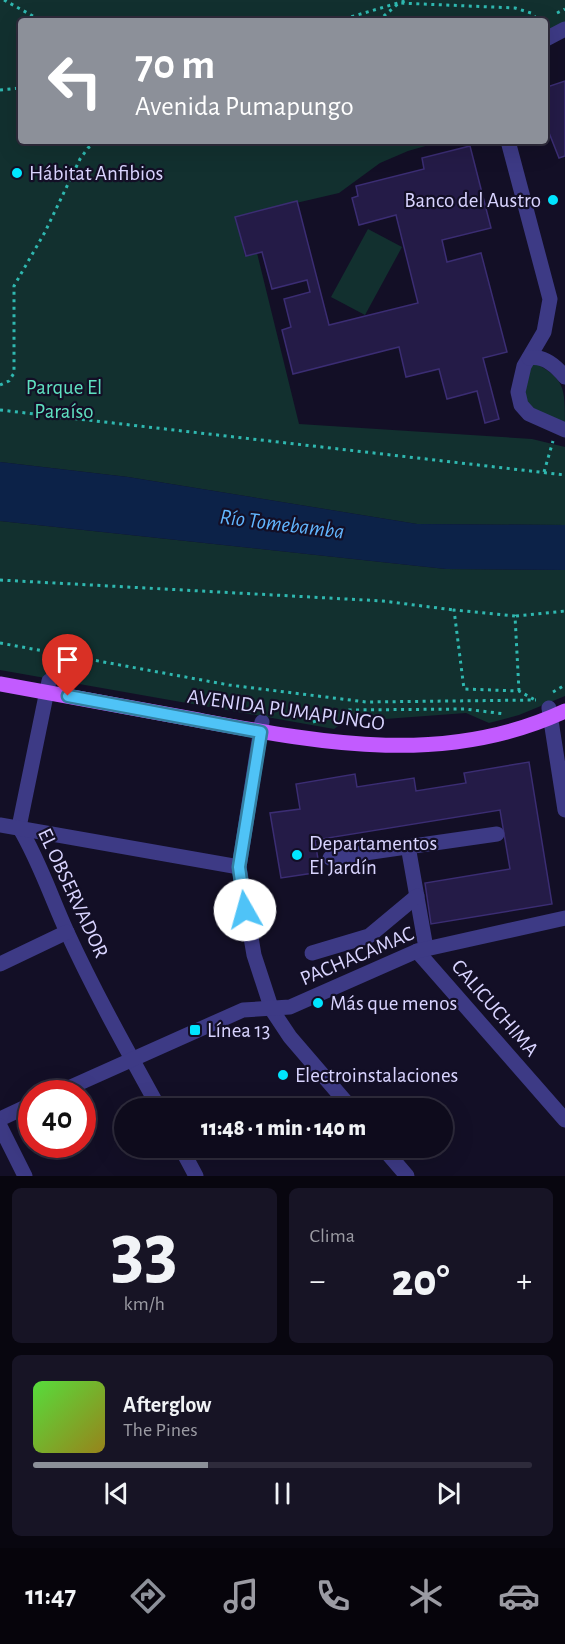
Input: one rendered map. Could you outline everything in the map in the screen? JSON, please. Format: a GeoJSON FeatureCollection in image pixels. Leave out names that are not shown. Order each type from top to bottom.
{"type":"FeatureCollection","features":[{"type":"Feature","properties":{"kind":"main road","name":"AVENIDA PUMAPUNGO"},"geometry":{"type":"LineString","coordinates":[[0,684],[47,687],[367,746],[410,747],[451,744],[503,733],[555,712]]}},
{"type":"Feature","properties":{"kind":"street"},"geometry":{"type":"LineString","coordinates":[[548,38],[565,29]]}},
{"type":"Feature","properties":{"kind":"street"},"geometry":{"type":"LineString","coordinates":[[509,144],[550,299],[544,332],[520,376],[518,392],[521,405],[529,414],[564,429]]}},
{"type":"Feature","properties":{"kind":"street"},"geometry":{"type":"LineString","coordinates":[[529,358],[542,359],[557,368],[565,377]]}},
{"type":"Feature","properties":{"kind":"street","name":"EL OBSERVADOR"},"geometry":{"type":"LineString","coordinates":[[47,687],[7,827],[30,846],[67,932],[120,1041],[153,1098]]}},
{"type":"Feature","properties":{"kind":"street"},"geometry":{"type":"LineString","coordinates":[[555,712],[565,810]]}},
{"type":"Feature","properties":{"kind":"street"},"geometry":{"type":"LineString","coordinates":[[262,727],[239,867],[254,955],[272,1010],[290,1037],[342,1098]]}},
{"type":"Feature","properties":{"kind":"street"},"geometry":{"type":"LineString","coordinates":[[7,827],[239,867]]}},
{"type":"Feature","properties":{"kind":"street"},"geometry":{"type":"LineString","coordinates":[[330,858],[497,834]]}},
{"type":"Feature","properties":{"kind":"street"},"geometry":{"type":"LineString","coordinates":[[408,846],[417,896],[422,950]]}},
{"type":"Feature","properties":{"kind":"street"},"geometry":{"type":"LineString","coordinates":[[312,953],[369,936],[417,896]]}},
{"type":"Feature","properties":{"kind":"street","name":"PACHACAMAC"},"geometry":{"type":"LineString","coordinates":[[86,1080],[243,1010],[272,1010],[290,1007],[422,950],[565,918]]}},
{"type":"Feature","properties":{"kind":"street"},"geometry":{"type":"LineString","coordinates":[[0,964],[67,932]]}},
{"type":"Feature","properties":{"kind":"street","name":"CALICUCHIMA"},"geometry":{"type":"LineString","coordinates":[[422,950],[565,1120]]}},
{"type":"Feature","properties":{"kind":"street"},"geometry":{"type":"LineString","coordinates":[[0,1119],[18,1111]]}},
{"type":"Feature","properties":{"kind":"street"},"geometry":{"type":"LineString","coordinates":[[0,1126],[25,1176]]}},
{"type":"Feature","properties":{"kind":"street"},"geometry":{"type":"LineString","coordinates":[[186,1158],[196,1176]]}},
{"type":"Feature","properties":{"kind":"street"},"geometry":{"type":"LineString","coordinates":[[392,1158],[408,1176]]}},
{"type":"Feature","properties":{"kind":"path"},"geometry":{"type":"LineString","coordinates":[[4,0],[37,18]]}},
{"type":"Feature","properties":{"kind":"path"},"geometry":{"type":"LineString","coordinates":[[347,18],[408,0]]}},
{"type":"Feature","properties":{"kind":"path"},"geometry":{"type":"LineString","coordinates":[[382,18],[399,3],[515,8],[531,13],[536,18]]}},
{"type":"Feature","properties":{"kind":"path"},"geometry":{"type":"LineString","coordinates":[[0,90],[18,88]]}},
{"type":"Feature","properties":{"kind":"path"},"geometry":{"type":"LineString","coordinates":[[0,385],[9,381],[14,373],[15,283],[45,232],[80,159],[92,144]]}},
{"type":"Feature","properties":{"kind":"path"},"geometry":{"type":"LineString","coordinates":[[0,411],[565,475]]}},
{"type":"Feature","properties":{"kind":"path"},"geometry":{"type":"LineString","coordinates":[[544,472],[556,433],[564,429]]}},
{"type":"Feature","properties":{"kind":"path"},"geometry":{"type":"LineString","coordinates":[[0,580],[383,601],[515,616],[565,610]]}},
{"type":"Feature","properties":{"kind":"path"},"geometry":{"type":"LineString","coordinates":[[454,610],[464,689],[519,691],[515,616]]}},
{"type":"Feature","properties":{"kind":"path"},"geometry":{"type":"LineString","coordinates":[[0,644],[230,685],[366,702],[536,700],[565,686]]}},
{"type":"Feature","properties":{"kind":"path"},"geometry":{"type":"LineString","coordinates":[[312,722],[349,710],[465,709],[503,714],[515,712]]}},
{"type":"Feature","properties":{"kind":"green space","name":"Parque El Paraíso"},"geometry":{"type":"Polygon","coordinates":[[[0,0],[565,0],[565,23],[548,32],[548,18],[18,18],[18,144],[432,144],[380,163],[339,193],[236,217],[245,256],[257,253],[299,424],[532,439],[565,447],[565,525],[417,524],[128,477],[0,462],[0,0]]]}},
{"type":"Feature","properties":{"kind":"green space"},"geometry":{"type":"Polygon","coordinates":[[[368,229],[402,247],[365,315],[331,297],[368,229]]]}},
{"type":"Feature","properties":{"kind":"green space"},"geometry":{"type":"Polygon","coordinates":[[[533,362],[552,374],[561,385],[565,426],[534,409],[523,396],[526,376],[533,362]]]}},
{"type":"Feature","properties":{"kind":"green space"},"geometry":{"type":"Polygon","coordinates":[[[0,521],[446,569],[565,570],[565,696],[519,715],[489,723],[466,713],[385,719],[353,716],[334,729],[0,670],[0,521]]]}},
{"type":"Feature","properties":{"kind":"water","name":"Río Tomebamba"},"geometry":{"type":"Polygon","coordinates":[[[0,462],[128,477],[417,524],[565,525],[565,570],[446,569],[0,521],[0,462]]]}},
{"type":"Feature","properties":{"kind":"building"},"geometry":{"type":"Polygon","coordinates":[[[565,81],[565,156],[559,158],[548,130],[548,87],[565,81]]]}},
{"type":"Feature","properties":{"kind":"building"},"geometry":{"type":"Polygon","coordinates":[[[470,146],[491,228],[442,240],[447,262],[481,253],[507,352],[483,358],[499,419],[485,423],[477,391],[447,399],[439,369],[406,377],[399,347],[293,374],[282,330],[291,327],[284,299],[310,292],[307,280],[272,289],[262,252],[246,256],[235,217],[297,201],[329,325],[418,303],[396,215],[359,225],[352,198],[358,196],[356,186],[424,169],[422,158],[470,146]]]}},
{"type":"Feature","properties":{"kind":"building","name":"Departamentos El Jardín"},"geometry":{"type":"Polygon","coordinates":[[[529,762],[552,904],[431,924],[425,883],[510,869],[500,810],[315,840],[320,872],[281,878],[270,813],[300,809],[296,784],[355,774],[357,787],[414,778],[416,791],[466,783],[464,773],[529,762]]]}},
{"type":"Feature","properties":{"kind":"place","name":"Hábitat Anfibios"},"geometry":{"type":"Point","coordinates":[17,173]}},
{"type":"Feature","properties":{"kind":"place","name":"Banco del Austro"},"geometry":{"type":"Point","coordinates":[553,200]}},
{"type":"Feature","properties":{"kind":"place","name":"Departamentos El Jardín"},"geometry":{"type":"Point","coordinates":[297,855]}},
{"type":"Feature","properties":{"kind":"place","name":"Más que menos"},"geometry":{"type":"Point","coordinates":[318,1003]}},
{"type":"Feature","properties":{"kind":"place","name":"Línea 13"},"geometry":{"type":"Point","coordinates":[195,1030]}},
{"type":"Feature","properties":{"kind":"place","name":"Electroinstalaciones"},"geometry":{"type":"Point","coordinates":[283,1075]}},
{"type":"Feature","properties":{"kind":"route"},"geometry":{"type":"LineString","coordinates":[[68,696],[261,732],[239,867],[245,910]]}}]}
